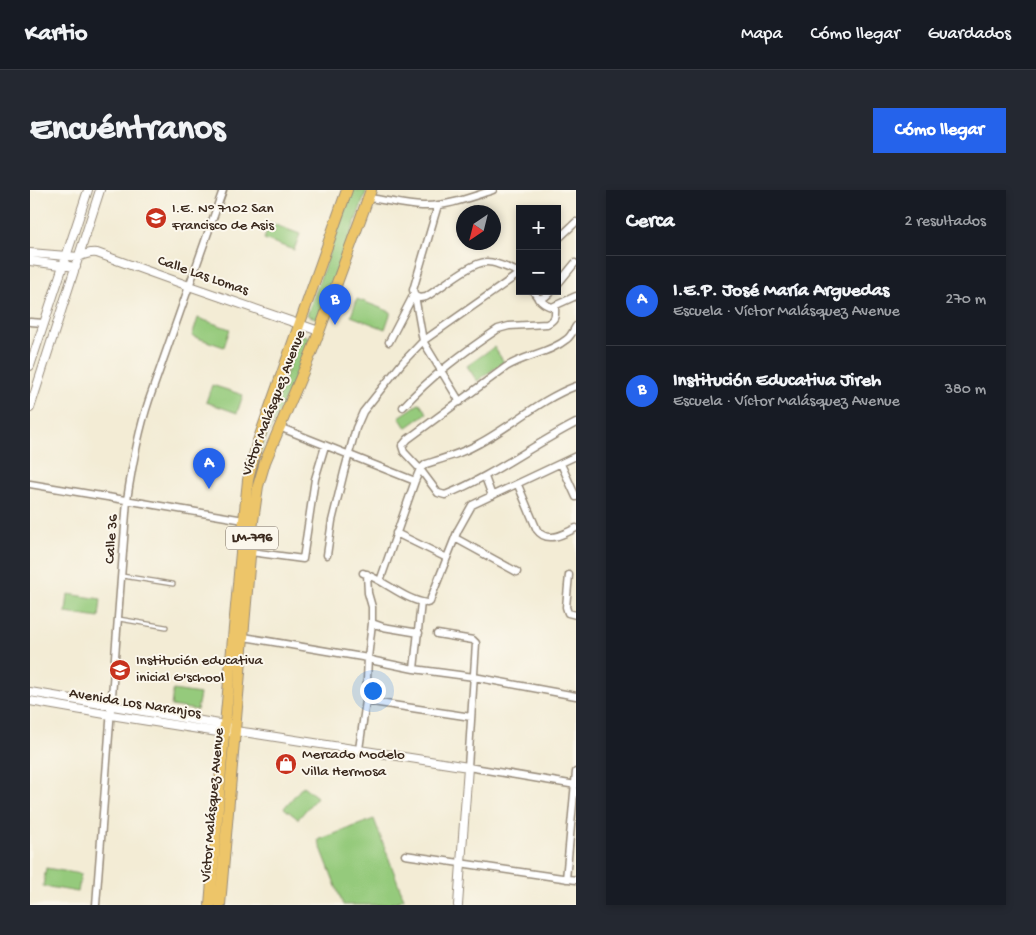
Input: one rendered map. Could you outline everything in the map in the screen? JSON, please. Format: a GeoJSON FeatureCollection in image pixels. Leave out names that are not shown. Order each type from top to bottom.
{"type":"FeatureCollection","features":[{"type":"Feature","properties":{"kind":"main road","name":"Víctor Malásquez Avenue"},"geometry":{"type":"LineString","coordinates":[[210,905],[228,730],[248,480],[254,455],[347,190]]}},
{"type":"Feature","properties":{"kind":"main road","name":"Víctor Malásquez Avenue"},"geometry":{"type":"LineString","coordinates":[[220,905],[228,730],[244,637],[258,486],[279,427],[312,351],[369,194]]}},
{"type":"Feature","properties":{"kind":"street"},"geometry":{"type":"LineString","coordinates":[[30,366],[88,190]]}},
{"type":"Feature","properties":{"kind":"street"},"geometry":{"type":"LineString","coordinates":[[30,408],[100,190]]}},
{"type":"Feature","properties":{"kind":"street","name":"Calle 36"},"geometry":{"type":"LineString","coordinates":[[96,905],[127,500],[133,460],[143,418],[223,190]]}},
{"type":"Feature","properties":{"kind":"street"},"geometry":{"type":"LineString","coordinates":[[369,194],[417,206],[438,205],[493,190]]}},
{"type":"Feature","properties":{"kind":"street"},"geometry":{"type":"LineString","coordinates":[[438,205],[415,285],[415,295],[423,341],[460,402]]}},
{"type":"Feature","properties":{"kind":"street"},"geometry":{"type":"LineString","coordinates":[[561,236],[576,222]]}},
{"type":"Feature","properties":{"kind":"street","name":"Calle Las Lomas"},"geometry":{"type":"LineString","coordinates":[[30,253],[79,257],[92,252],[97,253],[319,331]]}},
{"type":"Feature","properties":{"kind":"street"},"geometry":{"type":"LineString","coordinates":[[30,262],[76,266]]}},
{"type":"Feature","properties":{"kind":"street"},"geometry":{"type":"LineString","coordinates":[[415,295],[420,298],[426,297],[468,268],[483,262],[516,271]]}},
{"type":"Feature","properties":{"kind":"street"},"geometry":{"type":"LineString","coordinates":[[561,280],[575,263]]}},
{"type":"Feature","properties":{"kind":"street"},"geometry":{"type":"LineString","coordinates":[[327,555],[332,521],[348,454],[363,412],[397,369],[423,341],[516,276]]}},
{"type":"Feature","properties":{"kind":"street"},"geometry":{"type":"LineString","coordinates":[[389,342],[415,295]]}},
{"type":"Feature","properties":{"kind":"street"},"geometry":{"type":"LineString","coordinates":[[536,295],[548,306],[555,306],[576,296]]}},
{"type":"Feature","properties":{"kind":"street"},"geometry":{"type":"LineString","coordinates":[[538,298],[547,295]]}},
{"type":"Feature","properties":{"kind":"street"},"geometry":{"type":"LineString","coordinates":[[404,408],[415,394],[440,370],[502,327],[548,324],[555,317],[555,306]]}},
{"type":"Feature","properties":{"kind":"street"},"geometry":{"type":"LineString","coordinates":[[30,322],[44,323]]}},
{"type":"Feature","properties":{"kind":"street"},"geometry":{"type":"LineString","coordinates":[[576,326],[570,337],[561,343],[512,364],[408,439],[402,448],[436,491],[445,496],[485,477],[576,423]]}},
{"type":"Feature","properties":{"kind":"street"},"geometry":{"type":"LineString","coordinates":[[380,581],[420,469],[426,464],[457,454],[480,443],[550,398],[576,386]]}},
{"type":"Feature","properties":{"kind":"street"},"geometry":{"type":"LineString","coordinates":[[279,427],[415,481]]}},
{"type":"Feature","properties":{"kind":"street"},"geometry":{"type":"LineString","coordinates":[[251,552],[303,559],[315,479],[325,446]]}},
{"type":"Feature","properties":{"kind":"street"},"geometry":{"type":"LineString","coordinates":[[359,749],[366,700],[372,622],[372,607],[365,574],[421,602],[430,602],[455,538],[472,505],[576,456]]}},
{"type":"Feature","properties":{"kind":"street"},"geometry":{"type":"LineString","coordinates":[[561,464],[576,497]]}},
{"type":"Feature","properties":{"kind":"street"},"geometry":{"type":"LineString","coordinates":[[485,477],[492,496]]}},
{"type":"Feature","properties":{"kind":"street"},"geometry":{"type":"LineString","coordinates":[[30,484],[244,520]]}},
{"type":"Feature","properties":{"kind":"street"},"geometry":{"type":"LineString","coordinates":[[518,484],[537,530],[541,535],[553,537],[576,528]]}},
{"type":"Feature","properties":{"kind":"street"},"geometry":{"type":"LineString","coordinates":[[396,533],[447,558]]}},
{"type":"Feature","properties":{"kind":"street"},"geometry":{"type":"LineString","coordinates":[[455,538],[517,572]]}},
{"type":"Feature","properties":{"kind":"street"},"geometry":{"type":"LineString","coordinates":[[569,575],[566,608],[568,613],[576,615]]}},
{"type":"Feature","properties":{"kind":"street"},"geometry":{"type":"LineString","coordinates":[[414,669],[421,602]]}},
{"type":"Feature","properties":{"kind":"street"},"geometry":{"type":"LineString","coordinates":[[372,622],[383,627],[419,633]]}},
{"type":"Feature","properties":{"kind":"street"},"geometry":{"type":"LineString","coordinates":[[437,634],[473,640],[476,643],[458,905]]}},
{"type":"Feature","properties":{"kind":"street"},"geometry":{"type":"LineString","coordinates":[[244,637],[368,658],[414,669],[576,696]]}},
{"type":"Feature","properties":{"kind":"street","name":"Avenida Los Naranjos"},"geometry":{"type":"LineString","coordinates":[[30,692],[111,706],[228,730]]}},
{"type":"Feature","properties":{"kind":"street","name":"Avenida Los Naranjos"},"geometry":{"type":"LineString","coordinates":[[30,700],[111,715],[359,749],[576,784]]}},
{"type":"Feature","properties":{"kind":"street"},"geometry":{"type":"LineString","coordinates":[[366,700],[471,718]]}},
{"type":"Feature","properties":{"kind":"street"},"geometry":{"type":"LineString","coordinates":[[566,879],[576,772]]}},
{"type":"Feature","properties":{"kind":"street"},"geometry":{"type":"LineString","coordinates":[[406,855],[576,880]]}},
{"type":"Feature","properties":{"kind":"lane"},"geometry":{"type":"LineString","coordinates":[[121,576],[173,584]]}},
{"type":"Feature","properties":{"kind":"lane"},"geometry":{"type":"LineString","coordinates":[[118,618],[166,627]]}},
{"type":"Feature","properties":{"kind":"green space"},"geometry":{"type":"Polygon","coordinates":[[[352,190],[367,190],[318,319],[307,315],[352,190]]]}},
{"type":"Feature","properties":{"kind":"green space"},"geometry":{"type":"Polygon","coordinates":[[[270,223],[300,234],[294,250],[264,239],[270,223]]]}},
{"type":"Feature","properties":{"kind":"green space"},"geometry":{"type":"Polygon","coordinates":[[[357,299],[391,312],[385,329],[351,316],[357,299]]]}},
{"type":"Feature","properties":{"kind":"green space"},"geometry":{"type":"Polygon","coordinates":[[[198,318],[230,329],[224,347],[192,336],[198,318]]]}},
{"type":"Feature","properties":{"kind":"green space"},"geometry":{"type":"Polygon","coordinates":[[[300,336],[311,338],[267,438],[252,487],[257,455],[300,336]]]}},
{"type":"Feature","properties":{"kind":"green space"},"geometry":{"type":"Polygon","coordinates":[[[494,347],[504,362],[477,381],[467,366],[494,347]]]}},
{"type":"Feature","properties":{"kind":"green space"},"geometry":{"type":"Polygon","coordinates":[[[212,385],[243,395],[237,413],[206,402],[212,385]]]}},
{"type":"Feature","properties":{"kind":"green space"},"geometry":{"type":"Polygon","coordinates":[[[420,403],[427,413],[406,428],[399,417],[420,403]]]}},
{"type":"Feature","properties":{"kind":"green space"},"geometry":{"type":"Polygon","coordinates":[[[68,594],[101,599],[99,618],[66,613],[68,594]]]}},
{"type":"Feature","properties":{"kind":"green space"},"geometry":{"type":"Polygon","coordinates":[[[173,690],[200,694],[197,710],[171,706],[173,690]]]}},
{"type":"Feature","properties":{"kind":"green space"},"geometry":{"type":"Polygon","coordinates":[[[303,786],[317,797],[298,819],[284,808],[303,786]]]}},
{"type":"Feature","properties":{"kind":"green space"},"geometry":{"type":"Polygon","coordinates":[[[374,819],[404,899],[388,905],[343,905],[318,840],[374,819]]]}},
{"type":"Feature","properties":{"kind":"green space"},"geometry":{"type":"Polygon","coordinates":[[[46,868],[81,874],[78,892],[43,886],[46,868]]]}},
{"type":"Feature","properties":{"kind":"place","name":"I.E. N° 7102 San Francisco de Asis"},"geometry":{"type":"Point","coordinates":[156,218]}},
{"type":"Feature","properties":{"kind":"place","name":"Institución Educativa Jireh"},"geometry":{"type":"Point","coordinates":[335,325]}},
{"type":"Feature","properties":{"kind":"place","name":"I.E.P. José María Arguedas"},"geometry":{"type":"Point","coordinates":[209,489]}},
{"type":"Feature","properties":{"kind":"place","name":"Institución educativa inicial G'school"},"geometry":{"type":"Point","coordinates":[120,670]}},
{"type":"Feature","properties":{"kind":"place","name":"Mercado Modelo Villa Hermosa"},"geometry":{"type":"Point","coordinates":[286,764]}}]}
